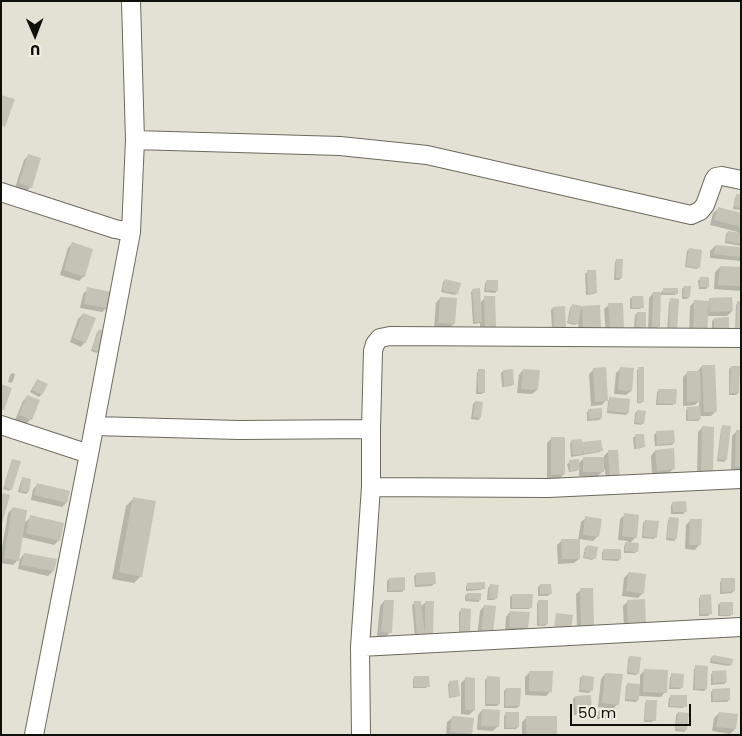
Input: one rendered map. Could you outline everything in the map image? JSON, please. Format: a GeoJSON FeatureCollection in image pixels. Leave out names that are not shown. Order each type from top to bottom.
{"type":"FeatureCollection","features":[{"type":"Feature","properties":{"kind":"street"},"geometry":{"type":"LineString","coordinates":[[34,735],[131,232],[135,140],[131,1]]}},
{"type":"Feature","properties":{"kind":"street"},"geometry":{"type":"LineString","coordinates":[[135,140],[340,146],[427,155],[691,215],[700,211],[705,205],[716,177],[722,176],[741,180]]}},
{"type":"Feature","properties":{"kind":"street"},"geometry":{"type":"LineString","coordinates":[[1,192],[89,221],[131,232]]}},
{"type":"Feature","properties":{"kind":"street"},"geometry":{"type":"LineString","coordinates":[[361,735],[360,647],[371,487],[373,351],[375,344],[380,338],[399,336],[741,338]]}},
{"type":"Feature","properties":{"kind":"street"},"geometry":{"type":"LineString","coordinates":[[1,425],[89,454]]}},
{"type":"Feature","properties":{"kind":"street"},"geometry":{"type":"LineString","coordinates":[[94,426],[239,430],[371,429]]}},
{"type":"Feature","properties":{"kind":"street"},"geometry":{"type":"LineString","coordinates":[[371,487],[548,488],[741,479]]}},
{"type":"Feature","properties":{"kind":"street"},"geometry":{"type":"LineString","coordinates":[[360,647],[741,627]]}},
{"type":"Feature","properties":{"kind":"building"},"geometry":{"type":"Polygon","coordinates":[[[1,95],[15,99],[5,127],[1,125],[1,95]]]}},
{"type":"Feature","properties":{"kind":"building"},"geometry":{"type":"Polygon","coordinates":[[[28,154],[41,158],[32,188],[19,183],[28,154]]]}},
{"type":"Feature","properties":{"kind":"building"},"geometry":{"type":"Polygon","coordinates":[[[736,194],[741,195],[741,208],[734,207],[736,194]]]}},
{"type":"Feature","properties":{"kind":"building"},"geometry":{"type":"Polygon","coordinates":[[[718,207],[741,213],[741,227],[714,220],[718,207]]]}},
{"type":"Feature","properties":{"kind":"building"},"geometry":{"type":"Polygon","coordinates":[[[728,231],[741,233],[741,244],[726,241],[728,231]]]}},
{"type":"Feature","properties":{"kind":"building"},"geometry":{"type":"Polygon","coordinates":[[[72,242],[93,249],[85,277],[64,270],[72,242]]]}},
{"type":"Feature","properties":{"kind":"building"},"geometry":{"type":"Polygon","coordinates":[[[715,245],[741,247],[741,257],[714,254],[715,245]]]}},
{"type":"Feature","properties":{"kind":"building"},"geometry":{"type":"Polygon","coordinates":[[[689,248],[702,250],[700,268],[686,266],[689,248]]]}},
{"type":"Feature","properties":{"kind":"building"},"geometry":{"type":"Polygon","coordinates":[[[616,259],[623,259],[622,278],[616,278],[616,259]]]}},
{"type":"Feature","properties":{"kind":"building"},"geometry":{"type":"Polygon","coordinates":[[[720,266],[741,267],[741,286],[718,285],[720,266]]]}},
{"type":"Feature","properties":{"kind":"building"},"geometry":{"type":"Polygon","coordinates":[[[587,270],[596,270],[597,293],[588,294],[587,270]]]}},
{"type":"Feature","properties":{"kind":"building"},"geometry":{"type":"Polygon","coordinates":[[[700,277],[709,277],[709,287],[700,287],[700,277]]]}},
{"type":"Feature","properties":{"kind":"building"},"geometry":{"type":"Polygon","coordinates":[[[445,279],[461,283],[458,294],[442,290],[445,279]]]}},
{"type":"Feature","properties":{"kind":"building"},"geometry":{"type":"Polygon","coordinates":[[[486,280],[498,280],[498,291],[486,290],[486,280]]]}},
{"type":"Feature","properties":{"kind":"building"},"geometry":{"type":"Polygon","coordinates":[[[684,286],[691,286],[690,297],[683,297],[684,286]]]}},
{"type":"Feature","properties":{"kind":"building"},"geometry":{"type":"Polygon","coordinates":[[[87,287],[111,292],[108,308],[84,304],[87,287]]]}},
{"type":"Feature","properties":{"kind":"building"},"geometry":{"type":"Polygon","coordinates":[[[480,288],[482,322],[475,322],[472,289],[480,288]]]}},
{"type":"Feature","properties":{"kind":"building"},"geometry":{"type":"Polygon","coordinates":[[[663,288],[678,288],[678,294],[663,293],[663,288]]]}},
{"type":"Feature","properties":{"kind":"building"},"geometry":{"type":"Polygon","coordinates":[[[653,292],[661,292],[660,327],[652,327],[653,292]]]}},
{"type":"Feature","properties":{"kind":"building"},"geometry":{"type":"Polygon","coordinates":[[[484,296],[495,296],[496,327],[485,327],[484,296]]]}},
{"type":"Feature","properties":{"kind":"building"},"geometry":{"type":"Polygon","coordinates":[[[632,296],[643,296],[644,308],[632,308],[632,296]]]}},
{"type":"Feature","properties":{"kind":"building"},"geometry":{"type":"Polygon","coordinates":[[[440,297],[457,298],[455,324],[438,323],[440,297]]]}},
{"type":"Feature","properties":{"kind":"building"},"geometry":{"type":"Polygon","coordinates":[[[732,297],[733,311],[710,312],[709,298],[732,297]]]}},
{"type":"Feature","properties":{"kind":"building"},"geometry":{"type":"Polygon","coordinates":[[[670,298],[679,299],[677,332],[669,332],[670,298]]]}},
{"type":"Feature","properties":{"kind":"building"},"geometry":{"type":"Polygon","coordinates":[[[694,300],[709,301],[707,336],[693,335],[694,300]]]}},
{"type":"Feature","properties":{"kind":"building"},"geometry":{"type":"Polygon","coordinates":[[[737,301],[741,302],[741,330],[736,330],[737,301]]]}},
{"type":"Feature","properties":{"kind":"building"},"geometry":{"type":"Polygon","coordinates":[[[608,303],[623,303],[624,329],[610,329],[608,303]]]}},
{"type":"Feature","properties":{"kind":"building"},"geometry":{"type":"Polygon","coordinates":[[[572,304],[582,306],[578,324],[568,322],[572,304]]]}},
{"type":"Feature","properties":{"kind":"building"},"geometry":{"type":"Polygon","coordinates":[[[600,305],[601,327],[583,329],[582,306],[600,305]]]}},
{"type":"Feature","properties":{"kind":"building"},"geometry":{"type":"Polygon","coordinates":[[[565,306],[566,328],[554,329],[553,307],[565,306]]]}},
{"type":"Feature","properties":{"kind":"building"},"geometry":{"type":"Polygon","coordinates":[[[637,312],[646,312],[646,328],[636,327],[637,312]]]}},
{"type":"Feature","properties":{"kind":"building"},"geometry":{"type":"Polygon","coordinates":[[[83,313],[96,318],[86,343],[73,338],[83,313]]]}},
{"type":"Feature","properties":{"kind":"building"},"geometry":{"type":"Polygon","coordinates":[[[729,317],[729,332],[714,332],[714,318],[729,317]]]}},
{"type":"Feature","properties":{"kind":"building"},"geometry":{"type":"Polygon","coordinates":[[[99,329],[107,332],[100,352],[92,349],[99,329]]]}},
{"type":"Feature","properties":{"kind":"building"},"geometry":{"type":"Polygon","coordinates":[[[702,365],[715,365],[717,412],[704,412],[702,365]]]}},
{"type":"Feature","properties":{"kind":"building"},"geometry":{"type":"Polygon","coordinates":[[[731,366],[740,366],[739,393],[730,393],[731,366]]]}},
{"type":"Feature","properties":{"kind":"building"},"geometry":{"type":"Polygon","coordinates":[[[606,367],[608,401],[595,402],[593,368],[606,367]]]}},
{"type":"Feature","properties":{"kind":"building"},"geometry":{"type":"Polygon","coordinates":[[[620,367],[634,368],[632,391],[618,390],[620,367]]]}},
{"type":"Feature","properties":{"kind":"building"},"geometry":{"type":"Polygon","coordinates":[[[638,367],[644,367],[644,402],[638,402],[638,367]]]}},
{"type":"Feature","properties":{"kind":"building"},"geometry":{"type":"Polygon","coordinates":[[[478,369],[485,369],[485,393],[478,392],[478,369]]]}},
{"type":"Feature","properties":{"kind":"building"},"geometry":{"type":"Polygon","coordinates":[[[513,369],[514,385],[504,386],[503,370],[513,369]]]}},
{"type":"Feature","properties":{"kind":"building"},"geometry":{"type":"Polygon","coordinates":[[[523,369],[540,370],[538,390],[521,389],[523,369]]]}},
{"type":"Feature","properties":{"kind":"building"},"geometry":{"type":"Polygon","coordinates":[[[687,371],[700,371],[701,401],[687,402],[687,371]]]}},
{"type":"Feature","properties":{"kind":"building"},"geometry":{"type":"Polygon","coordinates":[[[37,379],[48,384],[42,395],[32,390],[37,379]]]}},
{"type":"Feature","properties":{"kind":"building"},"geometry":{"type":"Polygon","coordinates":[[[1,384],[12,388],[4,410],[1,410],[1,384]]]}},
{"type":"Feature","properties":{"kind":"building"},"geometry":{"type":"Polygon","coordinates":[[[658,389],[677,389],[676,404],[658,403],[658,389]]]}},
{"type":"Feature","properties":{"kind":"building"},"geometry":{"type":"Polygon","coordinates":[[[27,395],[40,400],[32,420],[19,415],[27,395]]]}},
{"type":"Feature","properties":{"kind":"building"},"geometry":{"type":"Polygon","coordinates":[[[609,397],[630,399],[629,413],[608,411],[609,397]]]}},
{"type":"Feature","properties":{"kind":"building"},"geometry":{"type":"Polygon","coordinates":[[[475,401],[483,402],[481,418],[473,417],[475,401]]]}},
{"type":"Feature","properties":{"kind":"building"},"geometry":{"type":"Polygon","coordinates":[[[700,406],[701,419],[688,420],[687,407],[700,406]]]}},
{"type":"Feature","properties":{"kind":"building"},"geometry":{"type":"Polygon","coordinates":[[[602,408],[602,418],[589,419],[588,409],[602,408]]]}},
{"type":"Feature","properties":{"kind":"building"},"geometry":{"type":"Polygon","coordinates":[[[637,410],[646,411],[644,424],[635,422],[637,410]]]}},
{"type":"Feature","properties":{"kind":"building"},"geometry":{"type":"Polygon","coordinates":[[[722,425],[731,426],[727,460],[718,459],[722,425]]]}},
{"type":"Feature","properties":{"kind":"building"},"geometry":{"type":"Polygon","coordinates":[[[702,426],[714,427],[713,472],[701,472],[702,426]]]}},
{"type":"Feature","properties":{"kind":"building"},"geometry":{"type":"Polygon","coordinates":[[[674,430],[675,443],[657,445],[656,431],[674,430]]]}},
{"type":"Feature","properties":{"kind":"building"},"geometry":{"type":"Polygon","coordinates":[[[736,430],[741,430],[741,467],[735,467],[736,430]]]}},
{"type":"Feature","properties":{"kind":"building"},"geometry":{"type":"Polygon","coordinates":[[[635,434],[644,434],[645,447],[636,448],[635,434]]]}},
{"type":"Feature","properties":{"kind":"building"},"geometry":{"type":"Polygon","coordinates":[[[551,437],[565,437],[565,474],[551,475],[551,437]]]}},
{"type":"Feature","properties":{"kind":"building"},"geometry":{"type":"Polygon","coordinates":[[[582,439],[582,442],[601,440],[603,451],[584,454],[582,447],[583,454],[573,455],[571,440],[582,439]]]}},
{"type":"Feature","properties":{"kind":"building"},"geometry":{"type":"Polygon","coordinates":[[[674,448],[675,469],[657,471],[655,450],[674,448]]]}},
{"type":"Feature","properties":{"kind":"building"},"geometry":{"type":"Polygon","coordinates":[[[608,450],[618,450],[620,482],[610,483],[608,450]]]}},
{"type":"Feature","properties":{"kind":"building"},"geometry":{"type":"Polygon","coordinates":[[[583,457],[604,457],[604,472],[583,472],[583,457]]]}},
{"type":"Feature","properties":{"kind":"building"},"geometry":{"type":"Polygon","coordinates":[[[12,459],[21,461],[12,490],[4,487],[12,459]]]}},
{"type":"Feature","properties":{"kind":"building"},"geometry":{"type":"Polygon","coordinates":[[[579,459],[580,470],[570,471],[569,460],[579,459]]]}},
{"type":"Feature","properties":{"kind":"building"},"geometry":{"type":"Polygon","coordinates":[[[22,477],[31,479],[29,492],[20,491],[22,477]]]}},
{"type":"Feature","properties":{"kind":"building"},"geometry":{"type":"Polygon","coordinates":[[[37,483],[70,491],[67,503],[34,495],[37,483]]]}},
{"type":"Feature","properties":{"kind":"building"},"geometry":{"type":"Polygon","coordinates":[[[3,493],[10,495],[2,524],[1,498],[3,493]]]}},
{"type":"Feature","properties":{"kind":"building"},"geometry":{"type":"Polygon","coordinates":[[[133,497],[156,501],[142,577],[119,572],[133,497]]]}},
{"type":"Feature","properties":{"kind":"building"},"geometry":{"type":"Polygon","coordinates":[[[686,501],[687,512],[673,512],[672,502],[686,501]]]}},
{"type":"Feature","properties":{"kind":"building"},"geometry":{"type":"Polygon","coordinates":[[[12,507],[27,510],[19,561],[4,558],[12,507]]]}},
{"type":"Feature","properties":{"kind":"building"},"geometry":{"type":"Polygon","coordinates":[[[624,513],[639,515],[637,538],[622,536],[624,513]]]}},
{"type":"Feature","properties":{"kind":"building"},"geometry":{"type":"Polygon","coordinates":[[[30,515],[64,523],[60,541],[26,533],[30,515]]]}},
{"type":"Feature","properties":{"kind":"building"},"geometry":{"type":"Polygon","coordinates":[[[585,516],[602,519],[599,537],[583,535],[585,516]]]}},
{"type":"Feature","properties":{"kind":"building"},"geometry":{"type":"Polygon","coordinates":[[[669,517],[679,518],[677,539],[667,538],[669,517]]]}},
{"type":"Feature","properties":{"kind":"building"},"geometry":{"type":"Polygon","coordinates":[[[690,519],[702,519],[701,545],[689,545],[690,519]]]}},
{"type":"Feature","properties":{"kind":"building"},"geometry":{"type":"Polygon","coordinates":[[[645,520],[659,521],[657,538],[643,536],[645,520]]]}},
{"type":"Feature","properties":{"kind":"building"},"geometry":{"type":"Polygon","coordinates":[[[561,539],[580,539],[580,559],[562,559],[561,539]]]}},
{"type":"Feature","properties":{"kind":"building"},"geometry":{"type":"Polygon","coordinates":[[[625,542],[639,543],[638,552],[625,551],[625,542]]]}},
{"type":"Feature","properties":{"kind":"building"},"geometry":{"type":"Polygon","coordinates":[[[587,545],[598,547],[596,559],[584,557],[587,545]]]}},
{"type":"Feature","properties":{"kind":"building"},"geometry":{"type":"Polygon","coordinates":[[[603,549],[621,549],[621,559],[603,559],[603,549]]]}},
{"type":"Feature","properties":{"kind":"building"},"geometry":{"type":"Polygon","coordinates":[[[24,553],[57,559],[54,571],[21,565],[24,553]]]}},
{"type":"Feature","properties":{"kind":"building"},"geometry":{"type":"Polygon","coordinates":[[[435,572],[436,584],[416,585],[416,573],[435,572]]]}},
{"type":"Feature","properties":{"kind":"building"},"geometry":{"type":"Polygon","coordinates":[[[629,572],[646,574],[644,594],[626,591],[629,572]]]}},
{"type":"Feature","properties":{"kind":"building"},"geometry":{"type":"Polygon","coordinates":[[[405,577],[405,590],[389,591],[389,578],[405,577]]]}},
{"type":"Feature","properties":{"kind":"building"},"geometry":{"type":"Polygon","coordinates":[[[721,578],[735,578],[735,591],[722,592],[721,578]]]}},
{"type":"Feature","properties":{"kind":"building"},"geometry":{"type":"Polygon","coordinates":[[[485,582],[485,589],[467,589],[467,583],[485,582]]]}},
{"type":"Feature","properties":{"kind":"building"},"geometry":{"type":"Polygon","coordinates":[[[490,584],[499,585],[497,599],[489,598],[490,584]]]}},
{"type":"Feature","properties":{"kind":"building"},"geometry":{"type":"Polygon","coordinates":[[[540,584],[551,584],[552,594],[540,594],[540,584]]]}},
{"type":"Feature","properties":{"kind":"building"},"geometry":{"type":"Polygon","coordinates":[[[580,588],[593,588],[594,626],[581,626],[580,588]]]}},
{"type":"Feature","properties":{"kind":"building"},"geometry":{"type":"Polygon","coordinates":[[[467,593],[481,593],[481,600],[466,599],[467,593]]]}},
{"type":"Feature","properties":{"kind":"building"},"geometry":{"type":"Polygon","coordinates":[[[512,594],[533,594],[532,608],[512,608],[512,594]]]}},
{"type":"Feature","properties":{"kind":"building"},"geometry":{"type":"Polygon","coordinates":[[[711,594],[712,614],[700,614],[700,595],[711,594]]]}},
{"type":"Feature","properties":{"kind":"building"},"geometry":{"type":"Polygon","coordinates":[[[645,599],[646,625],[628,625],[627,600],[645,599]]]}},
{"type":"Feature","properties":{"kind":"building"},"geometry":{"type":"Polygon","coordinates":[[[384,600],[394,600],[392,633],[381,632],[384,600]]]}},
{"type":"Feature","properties":{"kind":"building"},"geometry":{"type":"Polygon","coordinates":[[[538,600],[548,600],[548,624],[539,625],[538,600]]]}},
{"type":"Feature","properties":{"kind":"building"},"geometry":{"type":"Polygon","coordinates":[[[414,601],[421,601],[425,635],[425,601],[434,601],[433,635],[417,636],[414,601]]]}},
{"type":"Feature","properties":{"kind":"building"},"geometry":{"type":"Polygon","coordinates":[[[720,602],[733,602],[733,615],[720,615],[720,602]]]}},
{"type":"Feature","properties":{"kind":"building"},"geometry":{"type":"Polygon","coordinates":[[[484,605],[496,606],[493,634],[481,633],[484,605]]]}},
{"type":"Feature","properties":{"kind":"building"},"geometry":{"type":"Polygon","coordinates":[[[461,608],[471,609],[470,631],[460,631],[461,608]]]}},
{"type":"Feature","properties":{"kind":"building"},"geometry":{"type":"Polygon","coordinates":[[[510,611],[530,612],[528,628],[509,627],[510,611]]]}},
{"type":"Feature","properties":{"kind":"building"},"geometry":{"type":"Polygon","coordinates":[[[556,613],[573,615],[571,631],[554,629],[556,613]]]}},
{"type":"Feature","properties":{"kind":"building"},"geometry":{"type":"Polygon","coordinates":[[[713,655],[733,659],[732,665],[712,661],[713,655]]]}},
{"type":"Feature","properties":{"kind":"building"},"geometry":{"type":"Polygon","coordinates":[[[629,656],[641,657],[639,674],[628,672],[629,656]]]}},
{"type":"Feature","properties":{"kind":"building"},"geometry":{"type":"Polygon","coordinates":[[[695,665],[708,666],[707,689],[695,689],[695,665]]]}},
{"type":"Feature","properties":{"kind":"building"},"geometry":{"type":"Polygon","coordinates":[[[644,669],[668,670],[667,693],[643,692],[644,669]]]}},
{"type":"Feature","properties":{"kind":"building"},"geometry":{"type":"Polygon","coordinates":[[[726,670],[727,682],[713,683],[712,671],[726,670]]]}},
{"type":"Feature","properties":{"kind":"building"},"geometry":{"type":"Polygon","coordinates":[[[529,671],[553,671],[552,692],[529,691],[529,671]]]}},
{"type":"Feature","properties":{"kind":"building"},"geometry":{"type":"Polygon","coordinates":[[[605,673],[623,674],[619,705],[602,703],[605,673]]]}},
{"type":"Feature","properties":{"kind":"building"},"geometry":{"type":"Polygon","coordinates":[[[671,673],[684,674],[683,688],[671,687],[671,673]]]}},
{"type":"Feature","properties":{"kind":"building"},"geometry":{"type":"Polygon","coordinates":[[[582,675],[594,677],[593,691],[580,690],[582,675]]]}},
{"type":"Feature","properties":{"kind":"building"},"geometry":{"type":"Polygon","coordinates":[[[414,676],[429,676],[430,687],[414,687],[414,676]]]}},
{"type":"Feature","properties":{"kind":"building"},"geometry":{"type":"Polygon","coordinates":[[[487,676],[500,677],[500,704],[486,704],[487,676]]]}},
{"type":"Feature","properties":{"kind":"building"},"geometry":{"type":"Polygon","coordinates":[[[465,677],[475,678],[475,710],[465,710],[465,677]]]}},
{"type":"Feature","properties":{"kind":"building"},"geometry":{"type":"Polygon","coordinates":[[[458,680],[460,696],[450,697],[449,681],[458,680]]]}},
{"type":"Feature","properties":{"kind":"building"},"geometry":{"type":"Polygon","coordinates":[[[627,683],[640,684],[639,700],[626,699],[627,683]]]}},
{"type":"Feature","properties":{"kind":"building"},"geometry":{"type":"Polygon","coordinates":[[[506,688],[521,688],[520,706],[505,706],[506,688]]]}},
{"type":"Feature","properties":{"kind":"building"},"geometry":{"type":"Polygon","coordinates":[[[730,688],[730,700],[713,701],[712,689],[730,688]]]}},
{"type":"Feature","properties":{"kind":"building"},"geometry":{"type":"Polygon","coordinates":[[[591,695],[592,713],[576,713],[575,696],[591,695]]]}},
{"type":"Feature","properties":{"kind":"building"},"geometry":{"type":"Polygon","coordinates":[[[670,695],[687,695],[687,707],[670,706],[670,695]]]}},
{"type":"Feature","properties":{"kind":"building"},"geometry":{"type":"Polygon","coordinates":[[[646,700],[657,700],[656,721],[645,720],[646,700]]]}},
{"type":"Feature","properties":{"kind":"building"},"geometry":{"type":"Polygon","coordinates":[[[482,709],[500,710],[499,727],[481,726],[482,709]]]}},
{"type":"Feature","properties":{"kind":"building"},"geometry":{"type":"Polygon","coordinates":[[[599,710],[617,711],[616,718],[598,717],[599,710]]]}},
{"type":"Feature","properties":{"kind":"building"},"geometry":{"type":"Polygon","coordinates":[[[505,712],[519,712],[519,727],[506,728],[505,712]]]}},
{"type":"Feature","properties":{"kind":"building"},"geometry":{"type":"Polygon","coordinates":[[[678,712],[689,713],[687,730],[676,729],[678,712]]]}},
{"type":"Feature","properties":{"kind":"building"},"geometry":{"type":"Polygon","coordinates":[[[719,712],[738,714],[736,729],[716,727],[719,712]]]}},
{"type":"Feature","properties":{"kind":"building"},"geometry":{"type":"Polygon","coordinates":[[[452,716],[474,718],[472,734],[450,732],[452,716]]]}},
{"type":"Feature","properties":{"kind":"building"},"geometry":{"type":"Polygon","coordinates":[[[526,716],[557,716],[557,735],[526,735],[526,716]]]}}]}
